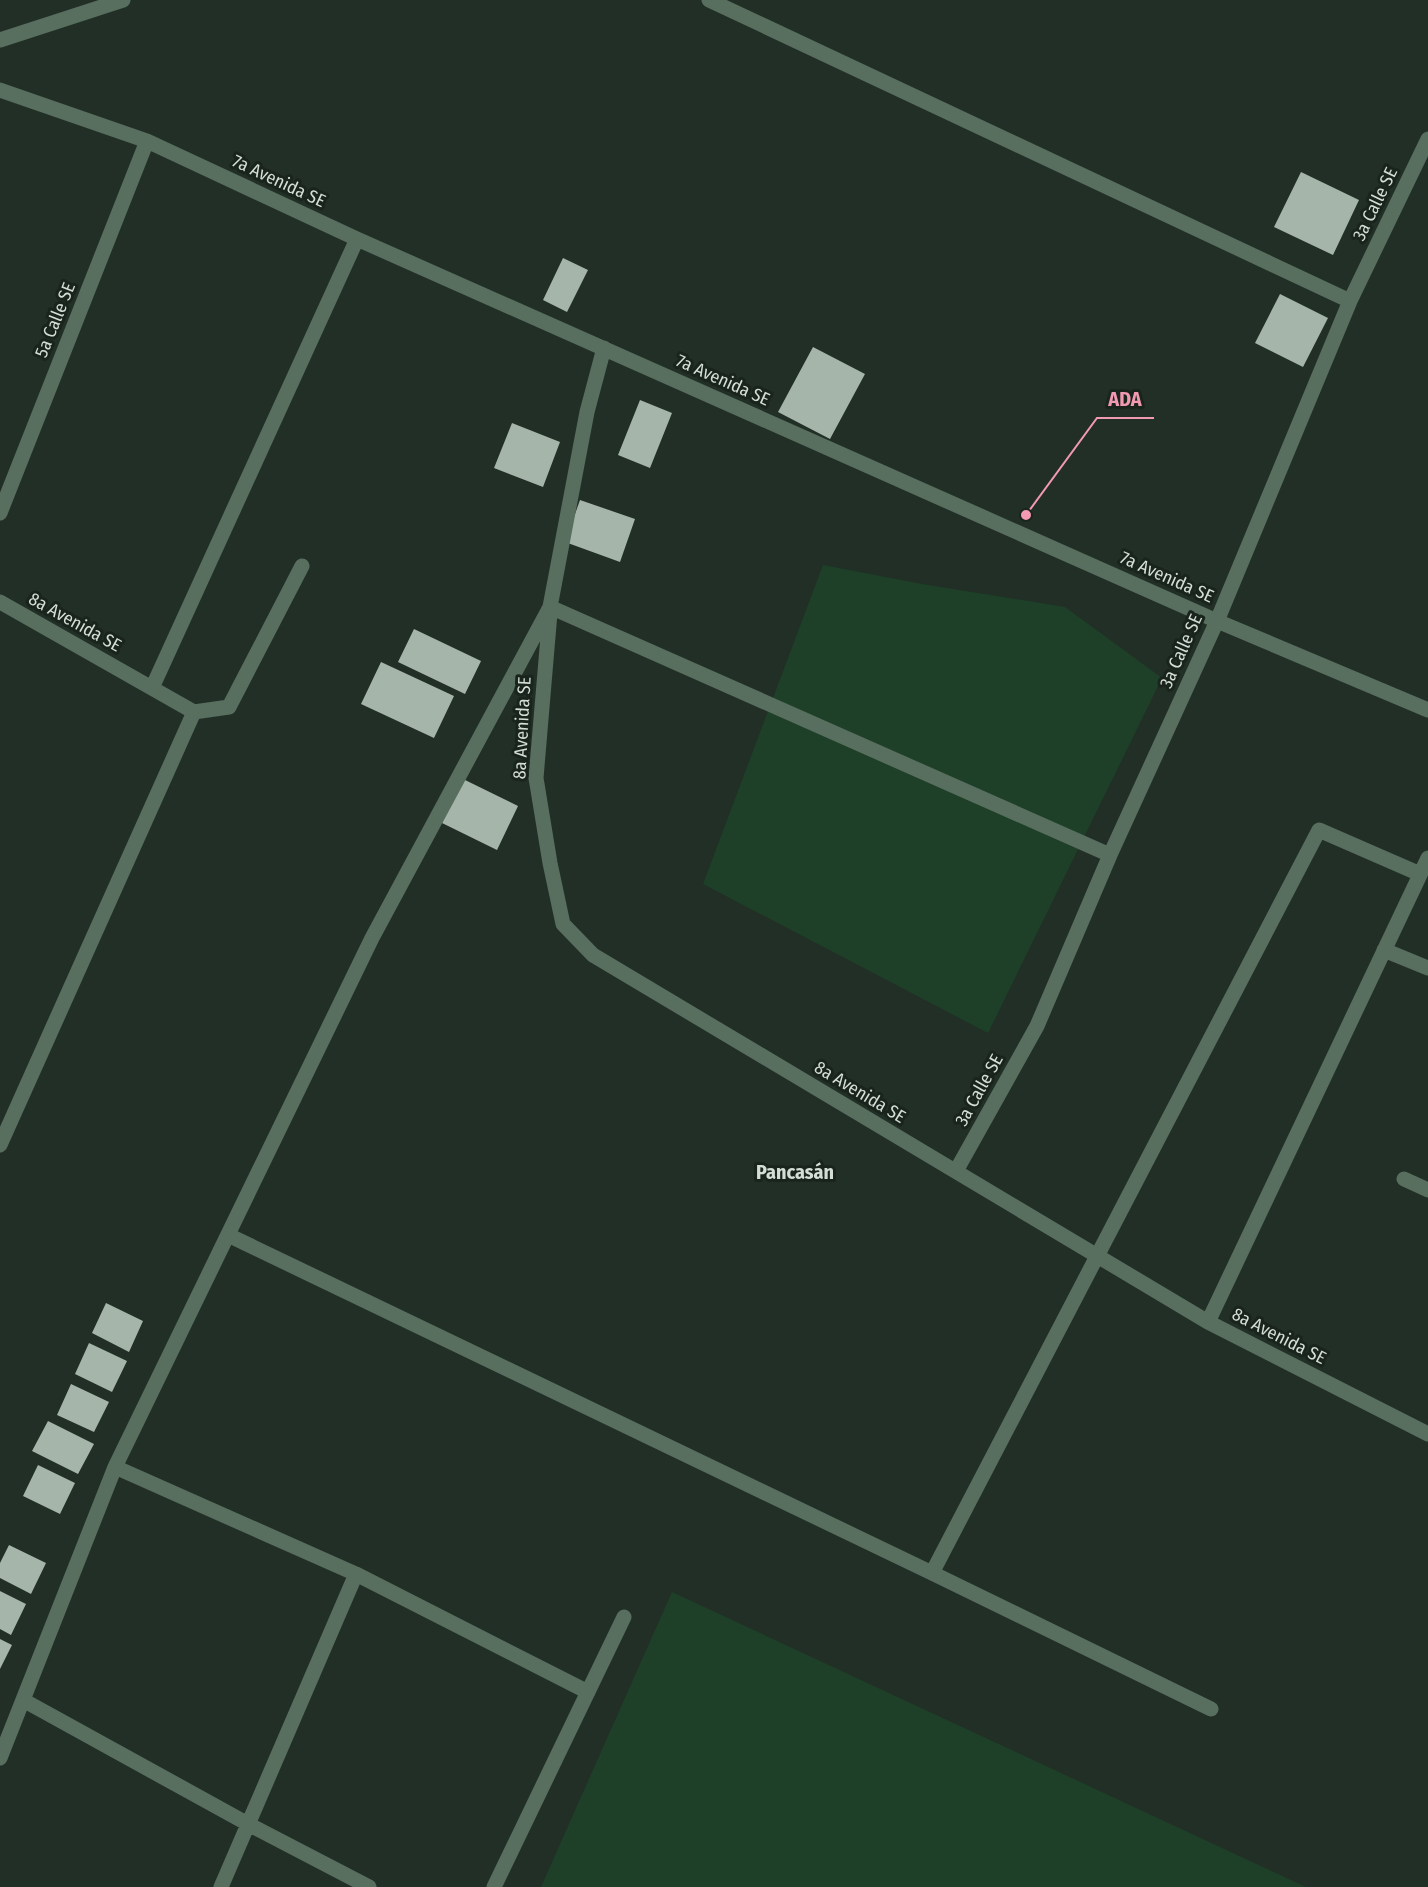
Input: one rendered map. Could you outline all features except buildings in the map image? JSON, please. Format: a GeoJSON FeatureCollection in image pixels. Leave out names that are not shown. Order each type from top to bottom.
{"type":"FeatureCollection","features":[{"type":"Feature","properties":{"kind":"street"},"geometry":{"type":"LineString","coordinates":[[0,40],[123,0]]}},
{"type":"Feature","properties":{"kind":"street"},"geometry":{"type":"LineString","coordinates":[[709,0],[1350,301]]}},
{"type":"Feature","properties":{"kind":"street","name":"7a Avenida SE"},"geometry":{"type":"LineString","coordinates":[[0,90],[147,141],[357,239],[1216,621],[1428,710]]}},
{"type":"Feature","properties":{"kind":"street","name":"3a Calle SE"},"geometry":{"type":"LineString","coordinates":[[956,1171],[1037,1026],[1110,855],[1216,621],[1350,301],[1428,139]]}},
{"type":"Feature","properties":{"kind":"street","name":"5a Calle SE"},"geometry":{"type":"LineString","coordinates":[[0,513],[147,141]]}},
{"type":"Feature","properties":{"kind":"street"},"geometry":{"type":"LineString","coordinates":[[152,688],[357,239]]}},
{"type":"Feature","properties":{"kind":"street"},"geometry":{"type":"LineString","coordinates":[[0,1758],[115,1467],[372,938],[550,607],[587,412],[604,348]]}},
{"type":"Feature","properties":{"kind":"street"},"geometry":{"type":"LineString","coordinates":[[0,1145],[194,712],[229,707],[302,566]]}},
{"type":"Feature","properties":{"kind":"street","name":"8a Avenida SE"},"geometry":{"type":"LineString","coordinates":[[0,602],[194,712]]}},
{"type":"Feature","properties":{"kind":"street"},"geometry":{"type":"LineString","coordinates":[[550,607],[1110,855]]}},
{"type":"Feature","properties":{"kind":"street","name":"8a Avenida SE"},"geometry":{"type":"LineString","coordinates":[[550,607],[536,778],[563,924],[593,955],[1208,1322],[1428,1434]]}},
{"type":"Feature","properties":{"kind":"street"},"geometry":{"type":"LineString","coordinates":[[932,1572],[1319,830],[1420,874]]}},
{"type":"Feature","properties":{"kind":"street"},"geometry":{"type":"LineString","coordinates":[[1208,1322],[1428,858]]}},
{"type":"Feature","properties":{"kind":"street"},"geometry":{"type":"LineString","coordinates":[[1384,950],[1428,968]]}},
{"type":"Feature","properties":{"kind":"street"},"geometry":{"type":"LineString","coordinates":[[1404,1179],[1428,1190]]}},
{"type":"Feature","properties":{"kind":"street"},"geometry":{"type":"LineString","coordinates":[[228,1235],[932,1572],[1211,1709]]}},
{"type":"Feature","properties":{"kind":"street"},"geometry":{"type":"LineString","coordinates":[[115,1467],[356,1575],[588,1692]]}},
{"type":"Feature","properties":{"kind":"street"},"geometry":{"type":"LineString","coordinates":[[221,1887],[356,1575]]}},
{"type":"Feature","properties":{"kind":"street"},"geometry":{"type":"LineString","coordinates":[[494,1887],[624,1617]]}},
{"type":"Feature","properties":{"kind":"street"},"geometry":{"type":"LineString","coordinates":[[23,1700],[248,1824],[369,1887]]}},
{"type":"Feature","properties":{"kind":"green space"},"geometry":{"type":"Polygon","coordinates":[[[823,565],[1065,607],[1162,678],[988,1033],[703,884],[823,565]]]}},
{"type":"Feature","properties":{"kind":"green space"},"geometry":{"type":"Polygon","coordinates":[[[672,1592],[1306,1887],[541,1887],[672,1592]]]}},
{"type":"Feature","properties":{"kind":"place","name":"ADA"},"geometry":{"type":"Point","coordinates":[1026,515]}},
{"type":"Feature","properties":{"kind":"district","name":"Pancasán"},"geometry":{"type":"Point","coordinates":[795,1172]}}]}
